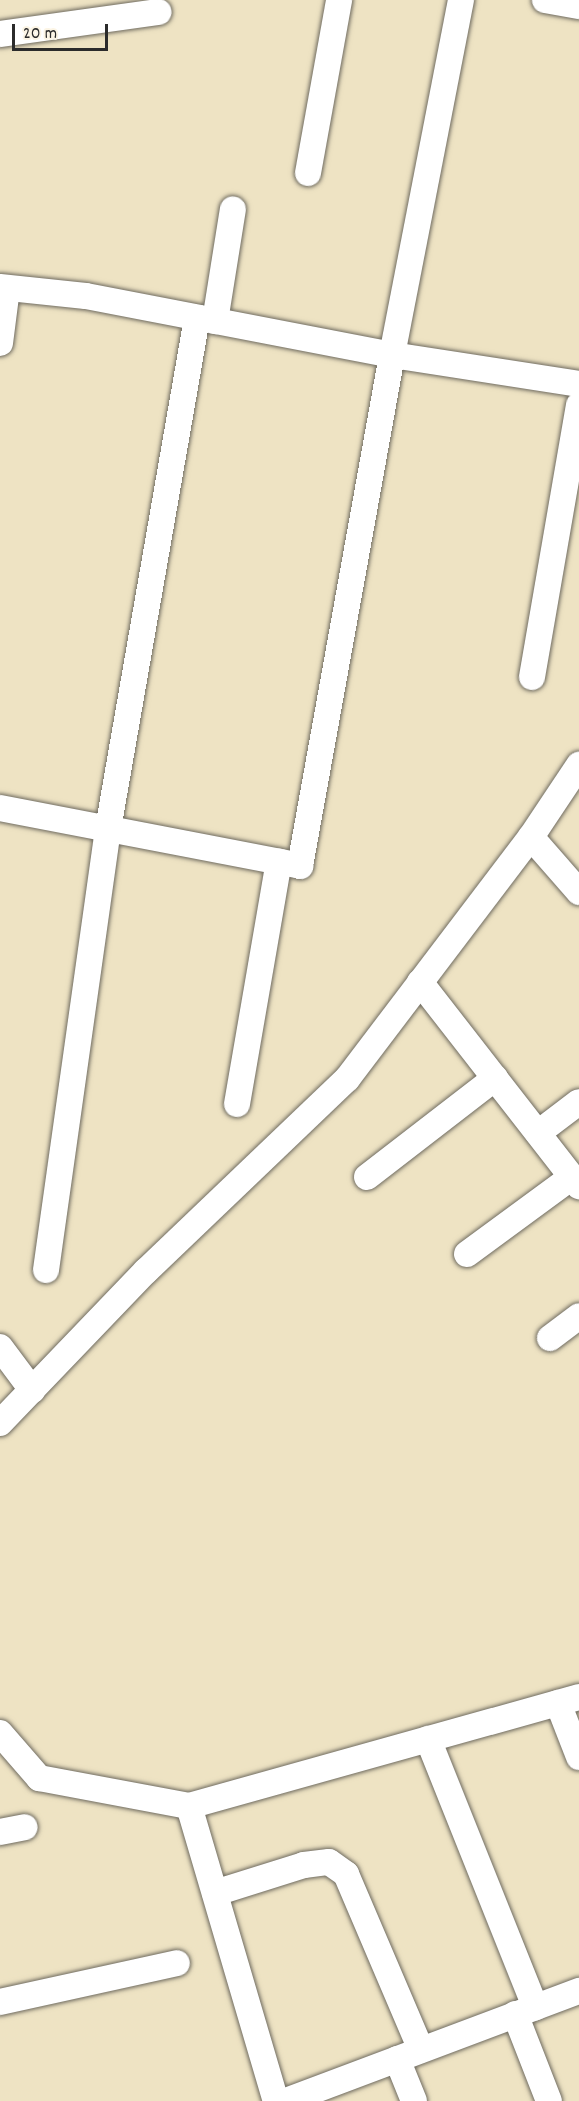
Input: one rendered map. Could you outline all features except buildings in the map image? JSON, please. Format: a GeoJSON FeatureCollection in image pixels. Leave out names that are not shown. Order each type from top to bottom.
{"type":"FeatureCollection","features":[{"type":"Feature","properties":{"kind":"street"},"geometry":{"type":"LineString","coordinates":[[308,173],[339,0]]}},
{"type":"Feature","properties":{"kind":"street"},"geometry":{"type":"LineString","coordinates":[[0,808],[300,866],[392,355],[461,0]]}},
{"type":"Feature","properties":{"kind":"street"},"geometry":{"type":"LineString","coordinates":[[545,0],[579,6]]}},
{"type":"Feature","properties":{"kind":"street"},"geometry":{"type":"LineString","coordinates":[[0,34],[158,12]]}},
{"type":"Feature","properties":{"kind":"street"},"geometry":{"type":"LineString","coordinates":[[46,1270],[108,829],[206,319],[233,209]]}},
{"type":"Feature","properties":{"kind":"street"},"geometry":{"type":"LineString","coordinates":[[0,343],[4,288],[86,296],[392,355],[579,384]]}},
{"type":"Feature","properties":{"kind":"street"},"geometry":{"type":"LineString","coordinates":[[532,677],[579,405]]}},
{"type":"Feature","properties":{"kind":"street"},"geometry":{"type":"LineString","coordinates":[[0,1423],[146,1271],[347,1079],[531,837],[579,765]]}},
{"type":"Feature","properties":{"kind":"street"},"geometry":{"type":"LineString","coordinates":[[531,837],[579,892]]}},
{"type":"Feature","properties":{"kind":"street"},"geometry":{"type":"LineString","coordinates":[[237,1104],[279,862]]}},
{"type":"Feature","properties":{"kind":"street"},"geometry":{"type":"LineString","coordinates":[[420,982],[576,1181],[467,1254]]}},
{"type":"Feature","properties":{"kind":"street"},"geometry":{"type":"LineString","coordinates":[[367,1177],[495,1078]]}},
{"type":"Feature","properties":{"kind":"street"},"geometry":{"type":"LineString","coordinates":[[538,1133],[579,1102]]}},
{"type":"Feature","properties":{"kind":"street"},"geometry":{"type":"LineString","coordinates":[[550,1338],[579,1316]]}},
{"type":"Feature","properties":{"kind":"street"},"geometry":{"type":"LineString","coordinates":[[0,1347],[32,1390]]}},
{"type":"Feature","properties":{"kind":"street"},"geometry":{"type":"LineString","coordinates":[[0,1733],[39,1778],[189,1806],[568,1700],[579,1757]]}},
{"type":"Feature","properties":{"kind":"street"},"geometry":{"type":"LineString","coordinates":[[428,1739],[525,2011],[549,2101]]}},
{"type":"Feature","properties":{"kind":"street"},"geometry":{"type":"LineString","coordinates":[[189,1806],[276,2101]]}},
{"type":"Feature","properties":{"kind":"street"},"geometry":{"type":"LineString","coordinates":[[0,1832],[25,1827]]}},
{"type":"Feature","properties":{"kind":"street"},"geometry":{"type":"LineString","coordinates":[[214,1893],[304,1865],[329,1862],[346,1874],[422,2050]]}},
{"type":"Feature","properties":{"kind":"street"},"geometry":{"type":"LineString","coordinates":[[0,2002],[177,1963]]}},
{"type":"Feature","properties":{"kind":"street"},"geometry":{"type":"LineString","coordinates":[[286,2101],[579,1991]]}},
{"type":"Feature","properties":{"kind":"street"},"geometry":{"type":"LineString","coordinates":[[397,2059],[414,2101]]}}]}
